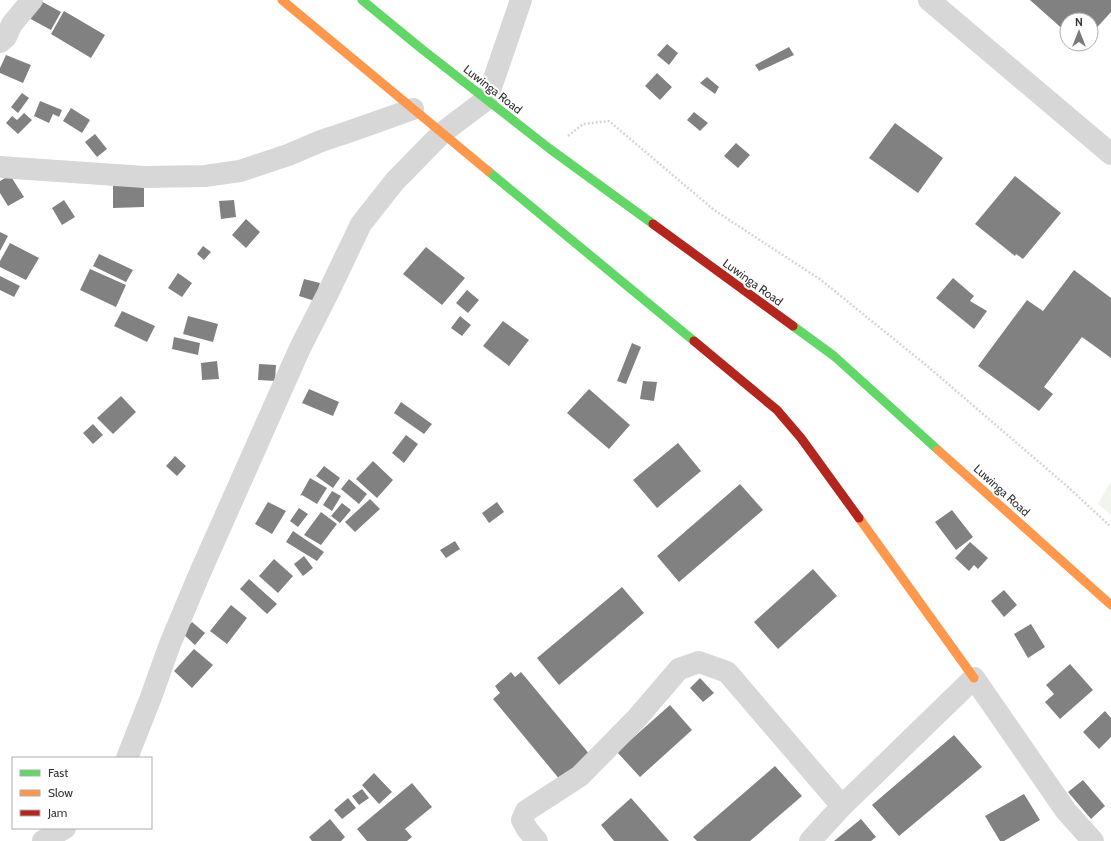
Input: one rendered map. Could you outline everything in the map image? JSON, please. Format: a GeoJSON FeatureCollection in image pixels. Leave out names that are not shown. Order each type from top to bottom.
{"type":"FeatureCollection","features":[{"type":"Feature","properties":{"kind":"main road"},"geometry":{"type":"LineString","coordinates":[[282,0],[777,410],[801,438],[974,678]]}},
{"type":"Feature","properties":{"kind":"main road","name":"Luwinga Road"},"geometry":{"type":"LineString","coordinates":[[362,0],[423,50],[550,149],[834,356],[1111,605]]}},
{"type":"Feature","properties":{"kind":"street"},"geometry":{"type":"LineString","coordinates":[[0,42],[6,37],[12,24],[32,0]]}},
{"type":"Feature","properties":{"kind":"street"},"geometry":{"type":"LineString","coordinates":[[127,757],[170,644],[199,575],[300,348],[361,224],[395,181],[442,133],[487,99],[521,0]]}},
{"type":"Feature","properties":{"kind":"street"},"geometry":{"type":"LineString","coordinates":[[929,0],[1111,154]]}},
{"type":"Feature","properties":{"kind":"street"},"geometry":{"type":"LineString","coordinates":[[0,167],[144,177],[205,176],[240,171],[413,108]]}},
{"type":"Feature","properties":{"kind":"street"},"geometry":{"type":"LineString","coordinates":[[538,841],[527,829],[522,820],[526,810],[580,776],[637,718],[679,669],[699,662],[727,672],[842,806]]}},
{"type":"Feature","properties":{"kind":"street"},"geometry":{"type":"LineString","coordinates":[[810,841],[842,806],[974,678],[1066,811],[1093,841]]}},
{"type":"Feature","properties":{"kind":"street"},"geometry":{"type":"LineString","coordinates":[[43,841],[63,829]]}},
{"type":"Feature","properties":{"kind":"path"},"geometry":{"type":"LineString","coordinates":[[550,149],[583,124],[609,121],[714,210],[821,280],[852,305],[1068,487],[1111,527]]}},
{"type":"Feature","properties":{"kind":"shaded area"},"geometry":{"type":"Polygon","coordinates":[[[1111,481],[1111,515],[1098,504],[1111,481]]]}},
{"type":"Feature","properties":{"kind":"building"},"geometry":{"type":"Polygon","coordinates":[[[39,0],[61,12],[51,30],[27,17],[39,0]]]}},
{"type":"Feature","properties":{"kind":"building"},"geometry":{"type":"Polygon","coordinates":[[[1030,0],[1111,0],[1111,12],[1099,25],[1099,12],[1059,12],[1059,26],[1030,0]]]}},
{"type":"Feature","properties":{"kind":"building"},"geometry":{"type":"Polygon","coordinates":[[[64,11],[105,35],[91,58],[51,34],[64,11]]]}},
{"type":"Feature","properties":{"kind":"building"},"geometry":{"type":"Polygon","coordinates":[[[667,44],[678,53],[669,65],[657,55],[667,44]]]}},
{"type":"Feature","properties":{"kind":"building"},"geometry":{"type":"Polygon","coordinates":[[[789,47],[794,55],[759,71],[755,65],[789,47]]]}},
{"type":"Feature","properties":{"kind":"building"},"geometry":{"type":"Polygon","coordinates":[[[6,55],[31,65],[23,83],[0,73],[0,68],[6,55]]]}},
{"type":"Feature","properties":{"kind":"building"},"geometry":{"type":"Polygon","coordinates":[[[657,73],[672,87],[660,100],[645,86],[657,73]]]}},
{"type":"Feature","properties":{"kind":"building"},"geometry":{"type":"Polygon","coordinates":[[[707,77],[719,87],[715,94],[700,83],[707,77]]]}},
{"type":"Feature","properties":{"kind":"building"},"geometry":{"type":"Polygon","coordinates":[[[22,93],[29,98],[18,113],[11,107],[22,93]]]}},
{"type":"Feature","properties":{"kind":"building"},"geometry":{"type":"Polygon","coordinates":[[[40,101],[62,110],[59,117],[53,114],[49,123],[34,116],[40,101]]]}},
{"type":"Feature","properties":{"kind":"building"},"geometry":{"type":"Polygon","coordinates":[[[71,108],[90,120],[82,133],[63,121],[71,108]]]}},
{"type":"Feature","properties":{"kind":"building"},"geometry":{"type":"Polygon","coordinates":[[[694,112],[708,123],[700,131],[687,120],[694,112]]]}},
{"type":"Feature","properties":{"kind":"building"},"geometry":{"type":"Polygon","coordinates":[[[24,113],[32,120],[18,134],[6,123],[12,116],[17,120],[24,113]]]}},
{"type":"Feature","properties":{"kind":"building"},"geometry":{"type":"Polygon","coordinates":[[[895,123],[943,158],[918,193],[869,158],[895,123]]]}},
{"type":"Feature","properties":{"kind":"building"},"geometry":{"type":"Polygon","coordinates":[[[95,134],[107,149],[97,157],[85,142],[95,134]]]}},
{"type":"Feature","properties":{"kind":"building"},"geometry":{"type":"Polygon","coordinates":[[[736,143],[750,155],[738,168],[724,156],[736,143]]]}},
{"type":"Feature","properties":{"kind":"building"},"geometry":{"type":"Polygon","coordinates":[[[10,175],[24,197],[8,206],[0,193],[0,181],[10,175]]]}},
{"type":"Feature","properties":{"kind":"building"},"geometry":{"type":"Polygon","coordinates":[[[1015,176],[1061,213],[1023,259],[1016,254],[1015,256],[975,224],[1015,176]]]}},
{"type":"Feature","properties":{"kind":"building"},"geometry":{"type":"Polygon","coordinates":[[[144,185],[144,207],[113,208],[113,186],[144,185]]]}},
{"type":"Feature","properties":{"kind":"building"},"geometry":{"type":"Polygon","coordinates":[[[64,200],[75,217],[62,225],[52,208],[64,200]]]}},
{"type":"Feature","properties":{"kind":"building"},"geometry":{"type":"Polygon","coordinates":[[[234,200],[236,217],[221,219],[219,201],[234,200]]]}},
{"type":"Feature","properties":{"kind":"building"},"geometry":{"type":"Polygon","coordinates":[[[246,219],[260,232],[246,248],[232,235],[246,219]]]}},
{"type":"Feature","properties":{"kind":"building"},"geometry":{"type":"Polygon","coordinates":[[[0,232],[8,236],[0,251],[0,232]]]}},
{"type":"Feature","properties":{"kind":"building"},"geometry":{"type":"Polygon","coordinates":[[[10,243],[39,258],[26,280],[0,267],[0,261],[10,243]]]}},
{"type":"Feature","properties":{"kind":"building"},"geometry":{"type":"Polygon","coordinates":[[[203,246],[211,252],[204,260],[197,254],[203,246]]]}},
{"type":"Feature","properties":{"kind":"building"},"geometry":{"type":"Polygon","coordinates":[[[426,247],[465,278],[442,305],[403,274],[426,247]]]}},
{"type":"Feature","properties":{"kind":"building"},"geometry":{"type":"Polygon","coordinates":[[[99,254],[133,270],[126,282],[93,266],[99,254]]]}},
{"type":"Feature","properties":{"kind":"building"},"geometry":{"type":"Polygon","coordinates":[[[90,269],[126,285],[116,307],[80,290],[90,269]]]}},
{"type":"Feature","properties":{"kind":"building"},"geometry":{"type":"Polygon","coordinates":[[[1074,270],[1111,298],[1111,358],[1082,337],[1044,387],[1053,394],[1039,411],[978,366],[1027,300],[1043,311],[1074,270]]]}},
{"type":"Feature","properties":{"kind":"building"},"geometry":{"type":"Polygon","coordinates":[[[178,273],[192,283],[182,297],[168,288],[178,273]]]}},
{"type":"Feature","properties":{"kind":"building"},"geometry":{"type":"Polygon","coordinates":[[[0,276],[20,286],[14,297],[0,290],[0,276]]]}},
{"type":"Feature","properties":{"kind":"building"},"geometry":{"type":"Polygon","coordinates":[[[953,278],[974,296],[970,301],[987,311],[974,329],[936,298],[953,278]]]}},
{"type":"Feature","properties":{"kind":"building"},"geometry":{"type":"Polygon","coordinates":[[[304,279],[320,283],[315,301],[299,296],[304,279]]]}},
{"type":"Feature","properties":{"kind":"building"},"geometry":{"type":"Polygon","coordinates":[[[467,290],[479,300],[468,313],[456,303],[467,290]]]}},
{"type":"Feature","properties":{"kind":"building"},"geometry":{"type":"Polygon","coordinates":[[[122,311],[155,326],[147,342],[114,326],[122,311]]]}},
{"type":"Feature","properties":{"kind":"building"},"geometry":{"type":"Polygon","coordinates":[[[188,316],[218,324],[213,342],[183,334],[188,316]]]}},
{"type":"Feature","properties":{"kind":"building"},"geometry":{"type":"Polygon","coordinates":[[[460,316],[471,325],[462,336],[451,328],[460,316]]]}},
{"type":"Feature","properties":{"kind":"building"},"geometry":{"type":"Polygon","coordinates":[[[503,321],[529,340],[509,366],[483,346],[503,321]]]}},
{"type":"Feature","properties":{"kind":"building"},"geometry":{"type":"Polygon","coordinates":[[[174,337],[200,343],[198,355],[172,349],[174,337]]]}},
{"type":"Feature","properties":{"kind":"building"},"geometry":{"type":"Polygon","coordinates":[[[632,343],[641,347],[626,384],[617,381],[632,343]]]}},
{"type":"Feature","properties":{"kind":"building"},"geometry":{"type":"Polygon","coordinates":[[[217,361],[219,379],[202,380],[201,363],[217,361]]]}},
{"type":"Feature","properties":{"kind":"building"},"geometry":{"type":"Polygon","coordinates":[[[259,364],[276,365],[275,381],[258,380],[259,364]]]}},
{"type":"Feature","properties":{"kind":"building"},"geometry":{"type":"Polygon","coordinates":[[[643,381],[657,382],[654,401],[640,399],[643,381]]]}},
{"type":"Feature","properties":{"kind":"building"},"geometry":{"type":"Polygon","coordinates":[[[309,389],[339,402],[333,416],[302,403],[309,389]]]}},
{"type":"Feature","properties":{"kind":"building"},"geometry":{"type":"Polygon","coordinates":[[[589,389],[630,425],[609,449],[567,413],[589,389]]]}},
{"type":"Feature","properties":{"kind":"building"},"geometry":{"type":"Polygon","coordinates":[[[121,396],[136,412],[113,434],[97,418],[121,396]]]}},
{"type":"Feature","properties":{"kind":"building"},"geometry":{"type":"Polygon","coordinates":[[[401,402],[432,424],[424,434],[394,413],[401,402]]]}},
{"type":"Feature","properties":{"kind":"building"},"geometry":{"type":"Polygon","coordinates":[[[93,424],[103,435],[93,444],[83,433],[93,424]]]}},
{"type":"Feature","properties":{"kind":"building"},"geometry":{"type":"Polygon","coordinates":[[[406,435],[418,444],[404,463],[392,453],[406,435]]]}},
{"type":"Feature","properties":{"kind":"building"},"geometry":{"type":"Polygon","coordinates":[[[678,443],[701,471],[657,508],[633,480],[678,443]]]}},
{"type":"Feature","properties":{"kind":"building"},"geometry":{"type":"Polygon","coordinates":[[[175,456],[186,466],[177,476],[166,466],[175,456]]]}},
{"type":"Feature","properties":{"kind":"building"},"geometry":{"type":"Polygon","coordinates":[[[373,461],[393,480],[377,498],[356,479],[373,461]]]}},
{"type":"Feature","properties":{"kind":"building"},"geometry":{"type":"Polygon","coordinates":[[[324,466],[340,478],[333,488],[316,476],[324,466]]]}},
{"type":"Feature","properties":{"kind":"building"},"geometry":{"type":"Polygon","coordinates":[[[310,478],[327,488],[317,504],[302,495],[300,496],[310,478]]]}},
{"type":"Feature","properties":{"kind":"building"},"geometry":{"type":"Polygon","coordinates":[[[349,479],[367,494],[359,504],[341,489],[349,479]]]}},
{"type":"Feature","properties":{"kind":"building"},"geometry":{"type":"Polygon","coordinates":[[[740,484],[763,510],[679,582],[657,556],[740,484]]]}},
{"type":"Feature","properties":{"kind":"building"},"geometry":{"type":"Polygon","coordinates":[[[332,491],[341,496],[332,511],[323,505],[332,491]]]}},
{"type":"Feature","properties":{"kind":"building"},"geometry":{"type":"Polygon","coordinates":[[[370,499],[380,509],[355,532],[345,522],[370,499]]]}},
{"type":"Feature","properties":{"kind":"building"},"geometry":{"type":"Polygon","coordinates":[[[268,502],[286,511],[272,534],[255,524],[268,502]]]}},
{"type":"Feature","properties":{"kind":"building"},"geometry":{"type":"Polygon","coordinates":[[[497,502],[504,512],[489,523],[482,513],[497,502]]]}},
{"type":"Feature","properties":{"kind":"building"},"geometry":{"type":"Polygon","coordinates":[[[342,503],[351,510],[340,523],[331,516],[342,503]]]}},
{"type":"Feature","properties":{"kind":"building"},"geometry":{"type":"Polygon","coordinates":[[[299,508],[308,514],[298,527],[290,521],[299,508]]]}},
{"type":"Feature","properties":{"kind":"building"},"geometry":{"type":"Polygon","coordinates":[[[952,510],[973,537],[956,550],[935,522],[952,510]]]}},
{"type":"Feature","properties":{"kind":"building"},"geometry":{"type":"Polygon","coordinates":[[[321,512],[337,524],[321,545],[304,535],[321,512]]]}},
{"type":"Feature","properties":{"kind":"building"},"geometry":{"type":"Polygon","coordinates":[[[293,531],[324,552],[317,561],[286,542],[293,531]]]}},
{"type":"Feature","properties":{"kind":"building"},"geometry":{"type":"Polygon","coordinates":[[[455,541],[460,549],[446,558],[440,550],[455,541]]]}},
{"type":"Feature","properties":{"kind":"building"},"geometry":{"type":"Polygon","coordinates":[[[970,542],[988,558],[978,569],[974,565],[969,571],[955,558],[970,542]]]}},
{"type":"Feature","properties":{"kind":"building"},"geometry":{"type":"Polygon","coordinates":[[[304,556],[313,568],[303,576],[294,564],[304,556]]]}},
{"type":"Feature","properties":{"kind":"building"},"geometry":{"type":"Polygon","coordinates":[[[274,559],[293,576],[278,593],[259,576],[274,559]]]}},
{"type":"Feature","properties":{"kind":"building"},"geometry":{"type":"Polygon","coordinates":[[[813,569],[837,596],[778,649],[754,622],[813,569]]]}},
{"type":"Feature","properties":{"kind":"building"},"geometry":{"type":"Polygon","coordinates":[[[249,579],[277,604],[267,614],[240,589],[249,579]]]}},
{"type":"Feature","properties":{"kind":"building"},"geometry":{"type":"Polygon","coordinates":[[[622,587],[644,613],[559,685],[537,658],[622,587]]]}},
{"type":"Feature","properties":{"kind":"building"},"geometry":{"type":"Polygon","coordinates":[[[1004,590],[1017,605],[1004,617],[991,601],[1004,590]]]}},
{"type":"Feature","properties":{"kind":"building"},"geometry":{"type":"Polygon","coordinates":[[[231,605],[247,618],[227,644],[210,631],[231,605]]]}},
{"type":"Feature","properties":{"kind":"building"},"geometry":{"type":"Polygon","coordinates":[[[192,622],[205,633],[195,645],[182,633],[192,622]]]}},
{"type":"Feature","properties":{"kind":"building"},"geometry":{"type":"Polygon","coordinates":[[[1031,624],[1045,647],[1028,658],[1014,634],[1031,624]]]}},
{"type":"Feature","properties":{"kind":"building"},"geometry":{"type":"Polygon","coordinates":[[[194,649],[213,665],[192,688],[174,671],[194,649]]]}},
{"type":"Feature","properties":{"kind":"building"},"geometry":{"type":"Polygon","coordinates":[[[1070,664],[1093,690],[1060,719],[1045,702],[1054,694],[1046,685],[1070,664]]]}},
{"type":"Feature","properties":{"kind":"building"},"geometry":{"type":"Polygon","coordinates":[[[511,672],[515,677],[521,672],[591,756],[561,781],[493,699],[500,693],[495,686],[511,672]]]}},
{"type":"Feature","properties":{"kind":"building"},"geometry":{"type":"Polygon","coordinates":[[[700,678],[714,693],[703,702],[690,688],[700,678]]]}},
{"type":"Feature","properties":{"kind":"building"},"geometry":{"type":"Polygon","coordinates":[[[670,705],[692,730],[640,777],[617,752],[670,705]]]}},
{"type":"Feature","properties":{"kind":"building"},"geometry":{"type":"Polygon","coordinates":[[[1105,711],[1111,718],[1111,737],[1099,749],[1083,732],[1105,711]]]}},
{"type":"Feature","properties":{"kind":"building"},"geometry":{"type":"Polygon","coordinates":[[[954,735],[982,767],[899,836],[872,805],[954,735]]]}},
{"type":"Feature","properties":{"kind":"building"},"geometry":{"type":"Polygon","coordinates":[[[775,766],[802,796],[750,841],[697,841],[693,837],[775,766]]]}},
{"type":"Feature","properties":{"kind":"building"},"geometry":{"type":"Polygon","coordinates":[[[374,773],[392,792],[379,804],[362,785],[374,773]]]}},
{"type":"Feature","properties":{"kind":"building"},"geometry":{"type":"Polygon","coordinates":[[[1083,780],[1105,806],[1091,819],[1068,792],[1083,780]]]}},
{"type":"Feature","properties":{"kind":"building"},"geometry":{"type":"Polygon","coordinates":[[[412,783],[432,807],[405,829],[412,837],[407,841],[367,841],[357,829],[412,783]]]}},
{"type":"Feature","properties":{"kind":"building"},"geometry":{"type":"Polygon","coordinates":[[[362,789],[369,798],[359,805],[352,796],[362,789]]]}},
{"type":"Feature","properties":{"kind":"building"},"geometry":{"type":"Polygon","coordinates":[[[1024,794],[1040,820],[1004,841],[1000,841],[985,816],[1024,794]]]}},
{"type":"Feature","properties":{"kind":"building"},"geometry":{"type":"Polygon","coordinates":[[[348,798],[356,808],[342,819],[334,810],[348,798]]]}},
{"type":"Feature","properties":{"kind":"building"},"geometry":{"type":"Polygon","coordinates":[[[631,798],[669,841],[614,841],[601,825],[631,798]]]}},
{"type":"Feature","properties":{"kind":"building"},"geometry":{"type":"Polygon","coordinates":[[[330,819],[345,837],[341,841],[312,841],[309,837],[330,819]]]}},
{"type":"Feature","properties":{"kind":"building"},"geometry":{"type":"Polygon","coordinates":[[[861,819],[876,837],[871,841],[834,841],[861,819]]]}},
{"type":"Feature","properties":{"kind":"traffic: fast"},"geometry":{"type":"LineString","coordinates":[[362,0],[423,50],[550,149],[653,224]]}},
{"type":"Feature","properties":{"kind":"traffic: fast"},"geometry":{"type":"LineString","coordinates":[[488,171],[694,341]]}},
{"type":"Feature","properties":{"kind":"traffic: fast"},"geometry":{"type":"LineString","coordinates":[[793,326],[834,356],[938,450]]}},
{"type":"Feature","properties":{"kind":"traffic: slow"},"geometry":{"type":"LineString","coordinates":[[282,0],[488,171]]}},
{"type":"Feature","properties":{"kind":"traffic: slow"},"geometry":{"type":"LineString","coordinates":[[938,450],[1111,605]]}},
{"type":"Feature","properties":{"kind":"traffic: slow"},"geometry":{"type":"LineString","coordinates":[[859,518],[974,678]]}},
{"type":"Feature","properties":{"kind":"traffic: jam"},"geometry":{"type":"LineString","coordinates":[[653,224],[793,326]]}},
{"type":"Feature","properties":{"kind":"traffic: jam"},"geometry":{"type":"LineString","coordinates":[[694,341],[777,410],[801,438],[859,518]]}}]}
